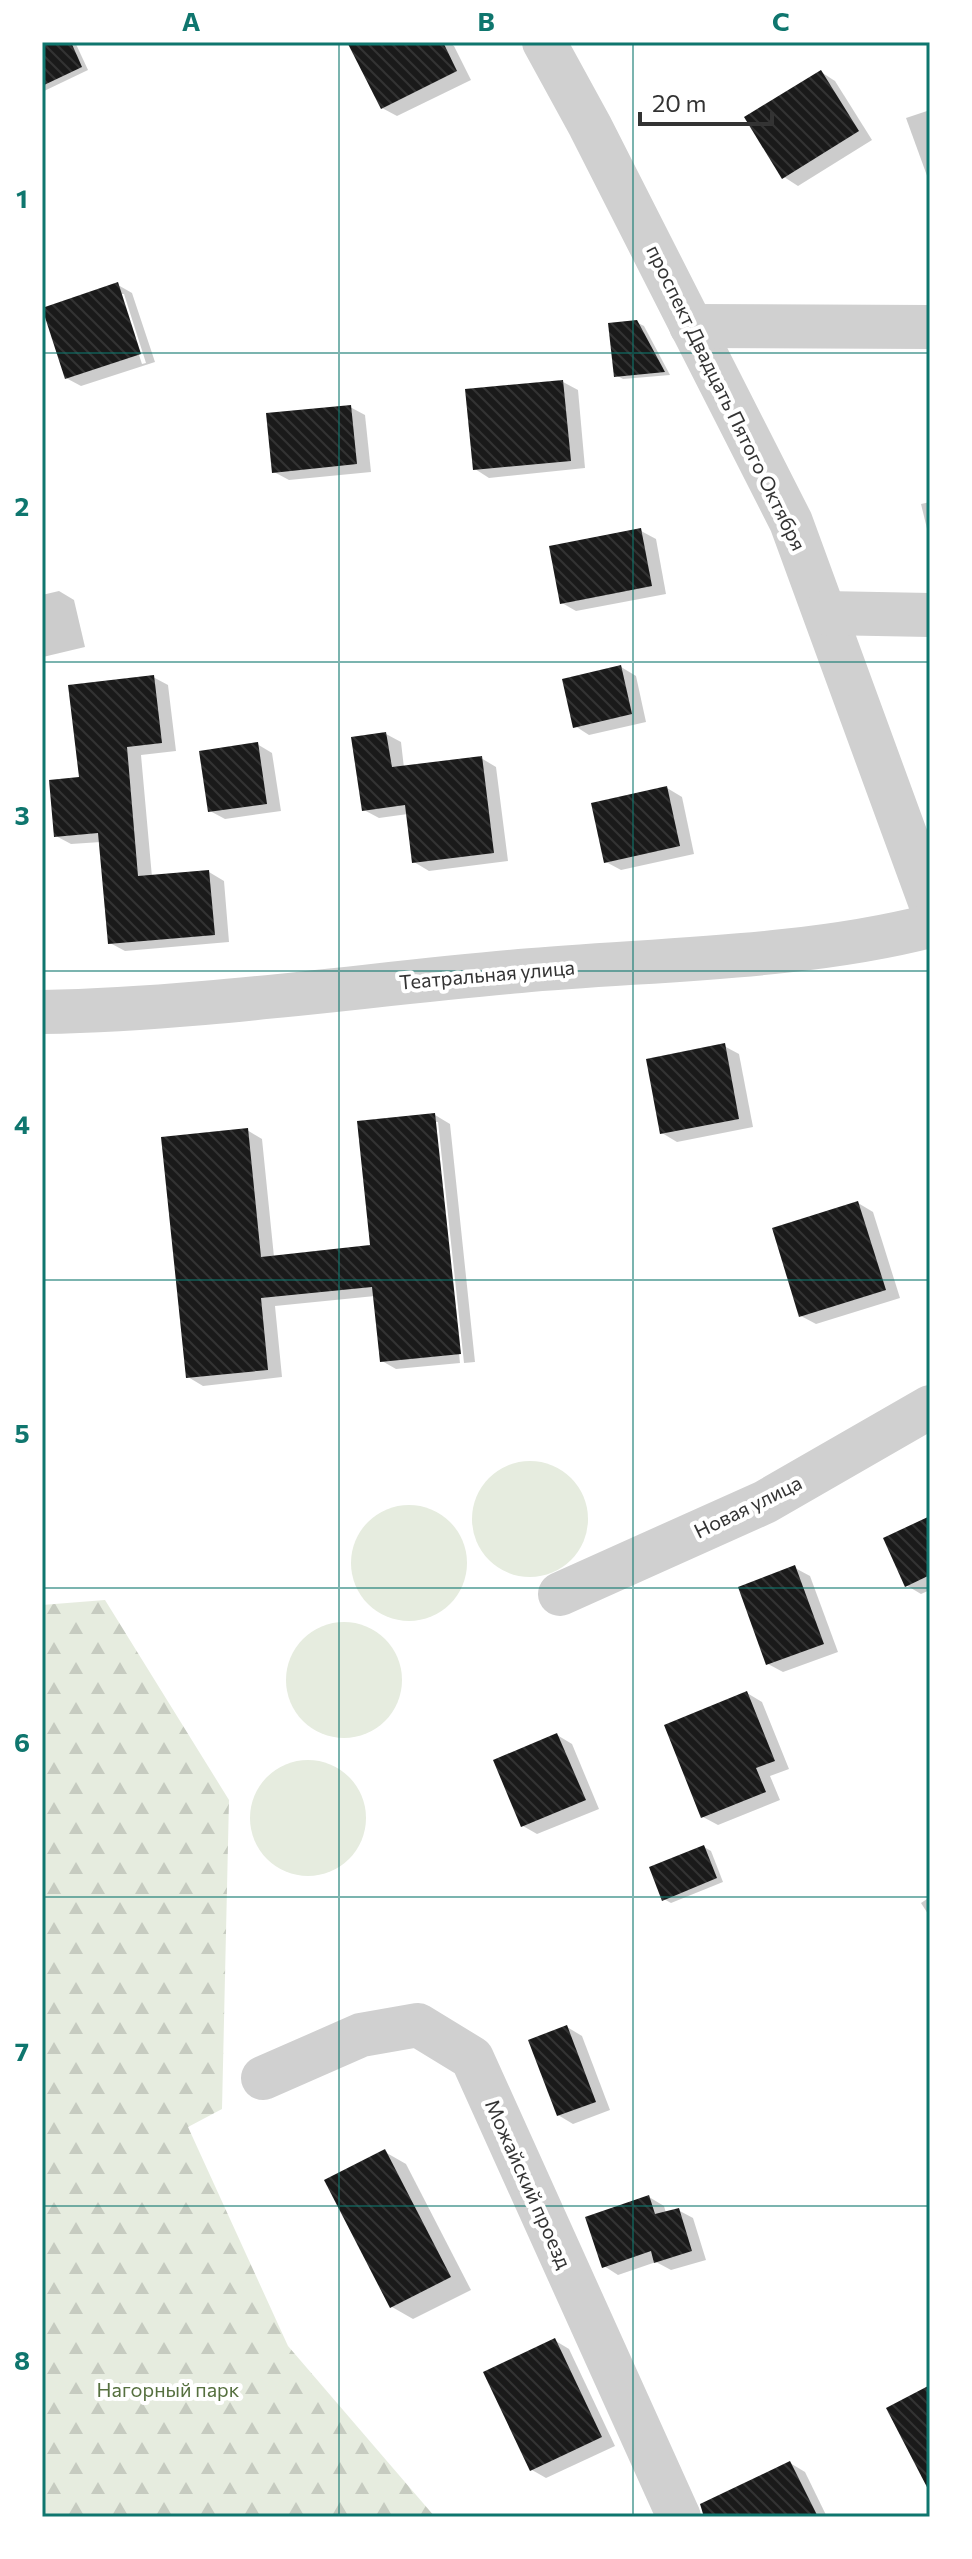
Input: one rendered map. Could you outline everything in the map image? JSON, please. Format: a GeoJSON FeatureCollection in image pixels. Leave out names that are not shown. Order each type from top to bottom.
{"type":"FeatureCollection","features":[{"type":"Feature","properties":{"kind":"street","name":"проспект Двадцать Пятого Октября"},"geometry":{"type":"LineString","coordinates":[[544,42],[791,522],[930,902]]}},
{"type":"Feature","properties":{"kind":"street"},"geometry":{"type":"LineString","coordinates":[[691,326],[930,327]]}},
{"type":"Feature","properties":{"kind":"street"},"geometry":{"type":"LineString","coordinates":[[825,613],[930,615]]}},
{"type":"Feature","properties":{"kind":"street","name":"Театральная улица"},"geometry":{"type":"LineString","coordinates":[[42,1012],[146,1010],[521,971],[771,950],[879,939],[930,926]]}},
{"type":"Feature","properties":{"kind":"street","name":"Новая улица"},"geometry":{"type":"LineString","coordinates":[[560,1594],[765,1502],[930,1407]]}},
{"type":"Feature","properties":{"kind":"street","name":"Можайский проезд"},"geometry":{"type":"LineString","coordinates":[[263,2078],[361,2035],[418,2025],[472,2058],[679,2517]]}},
{"type":"Feature","properties":{"kind":"green space"},"geometry":{"type":"Polygon","coordinates":[[[530,1461],[552,1465],[571,1478],[584,1497],[588,1519],[584,1541],[571,1560],[552,1573],[530,1577],[508,1573],[489,1560],[476,1541],[472,1519],[476,1497],[489,1478],[508,1465],[530,1461]]]}},
{"type":"Feature","properties":{"kind":"green space"},"geometry":{"type":"Polygon","coordinates":[[[409,1505],[431,1509],[450,1522],[463,1541],[467,1563],[463,1585],[450,1604],[431,1617],[409,1621],[387,1617],[368,1604],[355,1585],[351,1563],[355,1541],[368,1522],[387,1509],[409,1505]]]}},
{"type":"Feature","properties":{"kind":"green space","name":"Нагорный парк"},"geometry":{"type":"Polygon","coordinates":[[[105,1600],[229,1800],[222,2109],[188,2127],[288,2346],[435,2517],[42,2517],[42,1605],[105,1600]]]}},
{"type":"Feature","properties":{"kind":"green space"},"geometry":{"type":"Polygon","coordinates":[[[344,1622],[366,1626],[385,1639],[398,1658],[402,1680],[398,1702],[385,1721],[366,1734],[344,1738],[322,1734],[303,1721],[290,1702],[286,1680],[290,1658],[303,1639],[322,1626],[344,1622]]]}},
{"type":"Feature","properties":{"kind":"green space"},"geometry":{"type":"Polygon","coordinates":[[[308,1760],[330,1764],[349,1777],[362,1796],[366,1818],[362,1840],[349,1859],[330,1872],[308,1876],[286,1872],[267,1859],[254,1840],[250,1818],[254,1796],[267,1777],[286,1764],[308,1760]]]}},
{"type":"Feature","properties":{"kind":"building"},"geometry":{"type":"Polygon","coordinates":[[[42,42],[71,42],[82,67],[42,86],[42,42]]]}},
{"type":"Feature","properties":{"kind":"building"},"geometry":{"type":"Polygon","coordinates":[[[347,42],[443,42],[457,71],[381,109],[347,42]]]}},
{"type":"Feature","properties":{"kind":"building"},"geometry":{"type":"Polygon","coordinates":[[[821,70],[859,131],[782,179],[744,117],[821,70]]]}},
{"type":"Feature","properties":{"kind":"building"},"geometry":{"type":"Polygon","coordinates":[[[118,282],[141,354],[65,379],[42,308],[118,282]]]}},
{"type":"Feature","properties":{"kind":"building"},"geometry":{"type":"Polygon","coordinates":[[[637,320],[665,372],[614,377],[608,323],[637,320]]]}},
{"type":"Feature","properties":{"kind":"building"},"geometry":{"type":"Polygon","coordinates":[[[563,380],[571,461],[473,470],[465,389],[563,380]]]}},
{"type":"Feature","properties":{"kind":"building"},"geometry":{"type":"Polygon","coordinates":[[[351,405],[357,464],[272,473],[266,413],[351,405]]]}},
{"type":"Feature","properties":{"kind":"building"},"geometry":{"type":"Polygon","coordinates":[[[641,528],[652,586],[560,604],[549,546],[641,528]]]}},
{"type":"Feature","properties":{"kind":"building"},"geometry":{"type":"Polygon","coordinates":[[[621,665],[632,714],[573,728],[562,679],[621,665]]]}},
{"type":"Feature","properties":{"kind":"building"},"geometry":{"type":"Polygon","coordinates":[[[154,675],[162,743],[127,747],[138,876],[209,870],[215,935],[108,944],[98,833],[54,837],[49,780],[79,777],[68,685],[154,675]]]}},
{"type":"Feature","properties":{"kind":"building"},"geometry":{"type":"Polygon","coordinates":[[[386,732],[392,767],[482,756],[494,853],[412,863],[405,805],[362,811],[351,737],[386,732]]]}},
{"type":"Feature","properties":{"kind":"building"},"geometry":{"type":"Polygon","coordinates":[[[258,742],[267,804],[208,812],[199,751],[258,742]]]}},
{"type":"Feature","properties":{"kind":"building"},"geometry":{"type":"Polygon","coordinates":[[[667,786],[680,846],[604,863],[591,803],[667,786]]]}},
{"type":"Feature","properties":{"kind":"building"},"geometry":{"type":"Polygon","coordinates":[[[725,1043],[739,1119],[660,1134],[646,1059],[725,1043]]]}},
{"type":"Feature","properties":{"kind":"building"},"geometry":{"type":"Polygon","coordinates":[[[435,1113],[461,1354],[380,1362],[372,1287],[261,1298],[268,1370],[186,1378],[161,1137],[248,1128],[261,1257],[370,1245],[357,1121],[435,1113]]]}},
{"type":"Feature","properties":{"kind":"building"},"geometry":{"type":"Polygon","coordinates":[[[858,1201],[886,1290],[799,1317],[772,1228],[858,1201]]]}},
{"type":"Feature","properties":{"kind":"building"},"geometry":{"type":"Polygon","coordinates":[[[930,1516],[930,1575],[905,1587],[883,1538],[930,1516]]]}},
{"type":"Feature","properties":{"kind":"building"},"geometry":{"type":"Polygon","coordinates":[[[795,1565],[824,1644],[766,1665],[738,1587],[795,1565]]]}},
{"type":"Feature","properties":{"kind":"building"},"geometry":{"type":"Polygon","coordinates":[[[747,1691],[775,1761],[756,1768],[766,1792],[701,1818],[664,1725],[747,1691]]]}},
{"type":"Feature","properties":{"kind":"building"},"geometry":{"type":"Polygon","coordinates":[[[557,1733],[586,1800],[521,1827],[493,1760],[557,1733]]]}},
{"type":"Feature","properties":{"kind":"building"},"geometry":{"type":"Polygon","coordinates":[[[704,1845],[717,1878],[662,1901],[649,1867],[704,1845]]]}},
{"type":"Feature","properties":{"kind":"building"},"geometry":{"type":"Polygon","coordinates":[[[567,2025],[596,2102],[557,2116],[528,2040],[567,2025]]]}},
{"type":"Feature","properties":{"kind":"building"},"geometry":{"type":"Polygon","coordinates":[[[385,2149],[451,2277],[390,2308],[324,2180],[385,2149]]]}},
{"type":"Feature","properties":{"kind":"building"},"geometry":{"type":"Polygon","coordinates":[[[649,2195],[655,2214],[679,2208],[692,2251],[654,2263],[651,2251],[602,2268],[585,2217],[649,2195]]]}},
{"type":"Feature","properties":{"kind":"building"},"geometry":{"type":"Polygon","coordinates":[[[555,2338],[602,2437],[530,2471],[483,2372],[555,2338]]]}},
{"type":"Feature","properties":{"kind":"building"},"geometry":{"type":"Polygon","coordinates":[[[930,2385],[930,2493],[886,2408],[930,2385]]]}},
{"type":"Feature","properties":{"kind":"building"},"geometry":{"type":"Polygon","coordinates":[[[790,2461],[818,2517],[704,2517],[700,2504],[790,2461]]]}}]}
